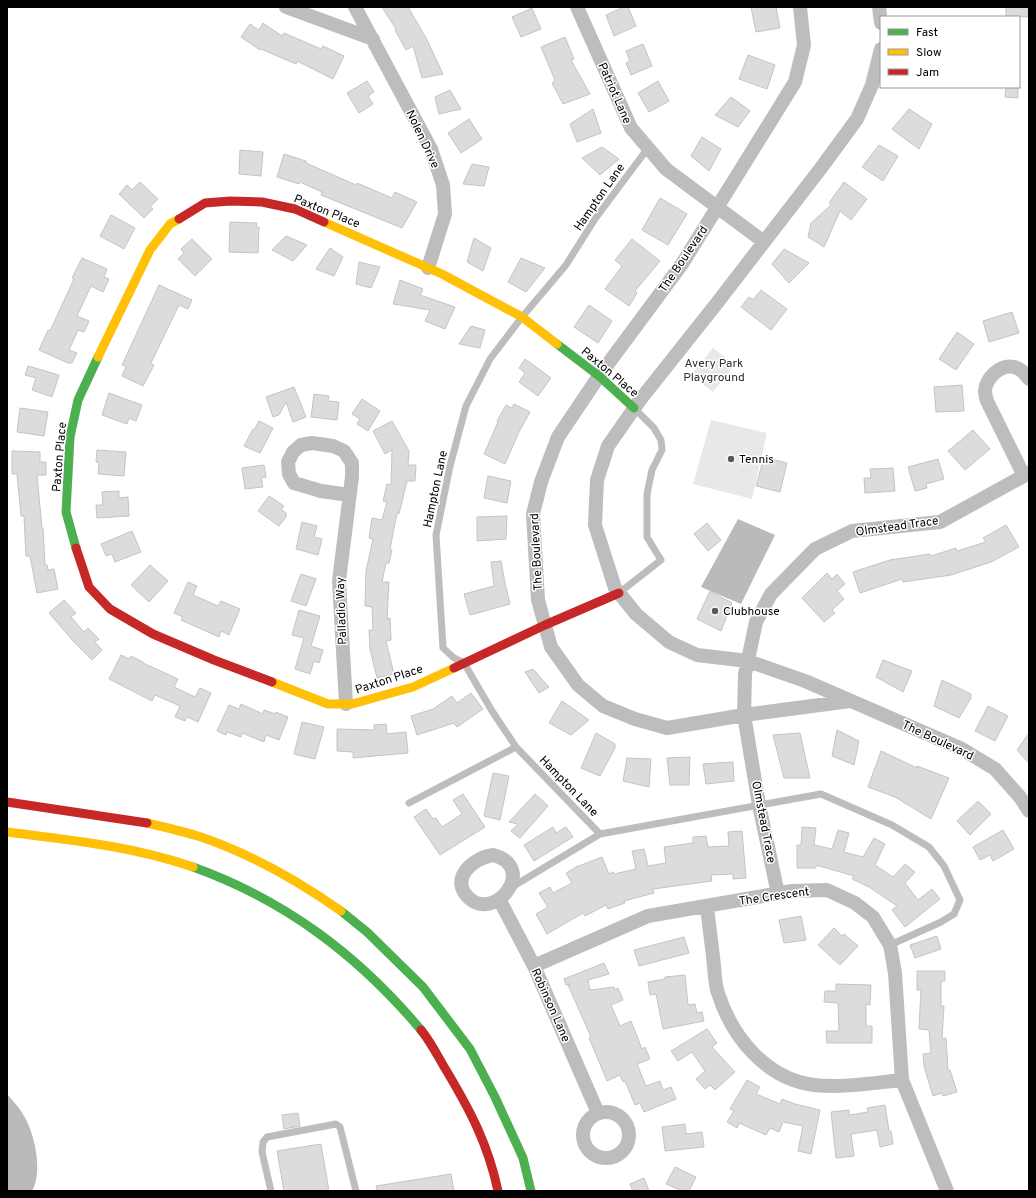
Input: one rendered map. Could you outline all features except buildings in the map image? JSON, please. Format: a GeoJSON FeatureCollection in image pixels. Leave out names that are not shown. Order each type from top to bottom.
{"type":"FeatureCollection","features":[{"type":"Feature","properties":{"kind":"street"},"geometry":{"type":"LineString","coordinates":[[286,7],[373,39]]}},
{"type":"Feature","properties":{"kind":"street","name":"Nolen Drive"},"geometry":{"type":"LineString","coordinates":[[354,7],[373,39],[431,149],[443,185],[445,214],[428,268]]}},
{"type":"Feature","properties":{"kind":"street","name":"Patriot Lane"},"geometry":{"type":"LineString","coordinates":[[577,7],[630,128],[666,169],[764,242]]}},
{"type":"Feature","properties":{"kind":"street","name":"The Boulevard"},"geometry":{"type":"LineString","coordinates":[[800,7],[804,45],[795,82],[682,264],[600,376],[558,437],[541,482],[532,514],[538,600],[550,647],[578,685],[603,706],[635,719],[667,728],[744,715],[851,701]]}},
{"type":"Feature","properties":{"kind":"street","name":"The Boulevard"},"geometry":{"type":"LineString","coordinates":[[880,53],[872,85],[857,119],[764,242],[634,408],[608,446],[597,480],[595,525],[615,588],[636,614],[669,642],[697,655],[748,661],[805,681],[962,749],[994,769],[1020,797],[1029,811]]}},
{"type":"Feature","properties":{"kind":"street","name":"Paxton Place"},"geometry":{"type":"LineString","coordinates":[[619,593],[545,625],[413,687],[352,704],[328,704],[214,660],[153,634],[110,609],[89,587],[66,512],[70,437],[78,400],[150,250],[170,224],[205,203],[230,201],[262,202],[295,209],[442,274],[522,317],[600,376],[634,408]]}},
{"type":"Feature","properties":{"kind":"street"},"geometry":{"type":"LineString","coordinates":[[1027,475],[986,401],[985,391],[992,375],[998,370],[1006,367],[1014,367],[1024,372],[1029,379]]}},
{"type":"Feature","properties":{"kind":"street","name":"Palladio Way"},"geometry":{"type":"LineString","coordinates":[[346,704],[339,581],[350,495],[352,463],[344,451],[333,446],[312,443],[301,445],[293,452],[288,462],[289,474],[294,483],[321,491],[350,495]]}},
{"type":"Feature","properties":{"kind":"street","name":"Olmstead Trace"},"geometry":{"type":"LineString","coordinates":[[778,894],[759,806],[744,715],[745,674],[756,622],[771,594],[815,549],[852,531],[940,522],[1027,475]]}},
{"type":"Feature","properties":{"kind":"street"},"geometry":{"type":"LineString","coordinates":[[7,802],[138,821],[197,836],[225,846],[277,870],[301,884],[346,915],[377,940],[410,972],[470,1049],[496,1097],[523,1158],[531,1191]]}},
{"type":"Feature","properties":{"kind":"street"},"geometry":{"type":"LineString","coordinates":[[7,832],[121,847],[184,863],[230,881],[283,908],[334,943],[380,983],[425,1036],[470,1110],[494,1172],[498,1191]]}},
{"type":"Feature","properties":{"kind":"street"},"geometry":{"type":"LineString","coordinates":[[493,855],[502,857],[512,870],[514,878],[511,888],[499,899],[487,904],[479,904],[466,895],[461,885],[462,877],[473,863],[485,856],[493,855]]}},
{"type":"Feature","properties":{"kind":"street","name":"The Crescent"},"geometry":{"type":"LineString","coordinates":[[534,966],[648,916],[792,891],[827,890],[855,904],[873,917],[890,945],[895,973],[902,1080],[947,1191]]}},
{"type":"Feature","properties":{"kind":"street","name":"Robinson Lane"},"geometry":{"type":"LineString","coordinates":[[499,899],[534,966],[598,1113]]}},
{"type":"Feature","properties":{"kind":"street"},"geometry":{"type":"LineString","coordinates":[[707,906],[718,992],[730,1023],[746,1046],[765,1065],[791,1080],[813,1085],[837,1086],[902,1080]]}},
{"type":"Feature","properties":{"kind":"lane","name":"Hampton Lane"},"geometry":{"type":"LineString","coordinates":[[600,834],[516,747],[492,711],[464,663],[454,658],[442,648],[436,536],[450,466],[466,406],[490,359],[522,317],[566,265],[595,219],[648,148]]}},
{"type":"Feature","properties":{"kind":"lane"},"geometry":{"type":"LineString","coordinates":[[619,593],[661,560],[647,537],[647,494],[652,470],[662,450],[661,440],[654,428],[634,408]]}},
{"type":"Feature","properties":{"kind":"lane"},"geometry":{"type":"LineString","coordinates":[[409,803],[516,747]]}},
{"type":"Feature","properties":{"kind":"lane"},"geometry":{"type":"LineString","coordinates":[[511,888],[600,834],[821,794],[892,825],[929,847],[944,866],[960,900],[954,914],[941,922],[890,945]]}},
{"type":"Feature","properties":{"kind":"lane"},"geometry":{"type":"LineString","coordinates":[[272,1191],[262,1152],[263,1142],[267,1138],[336,1124],[340,1127],[356,1191]]}},
{"type":"Feature","properties":{"kind":"green space","name":"Avery Park Playground"},"geometry":{"type":"Polygon","coordinates":[[[713,348],[735,365],[713,392],[691,375],[713,348]]]}},
{"type":"Feature","properties":{"kind":"green space","name":"Tennis"},"geometry":{"type":"Polygon","coordinates":[[[711,420],[767,433],[752,499],[693,484],[711,420]]]}},
{"type":"Feature","properties":{"kind":"shaded area"},"geometry":{"type":"Polygon","coordinates":[[[738,519],[775,535],[741,604],[701,587],[738,519]]]}},
{"type":"Feature","properties":{"kind":"shaded area"},"geometry":{"type":"Polygon","coordinates":[[[7,1094],[22,1113],[28,1124],[34,1143],[37,1174],[32,1191],[7,1191],[7,1094]]]}},
{"type":"Feature","properties":{"kind":"traffic: fast"},"geometry":{"type":"LineString","coordinates":[[557,344],[599,376],[634,408]]}},
{"type":"Feature","properties":{"kind":"traffic: fast"},"geometry":{"type":"LineString","coordinates":[[76,548],[66,512],[70,437],[78,400],[98,357]]}},
{"type":"Feature","properties":{"kind":"traffic: fast"},"geometry":{"type":"LineString","coordinates":[[193,867],[227,880],[259,896],[289,913],[318,933],[372,978],[421,1030]]}},
{"type":"Feature","properties":{"kind":"traffic: fast"},"geometry":{"type":"LineString","coordinates":[[341,911],[367,932],[423,987],[470,1049],[495,1097],[523,1158],[531,1191]]}},
{"type":"Feature","properties":{"kind":"traffic: slow"},"geometry":{"type":"LineString","coordinates":[[98,357],[150,250],[170,224],[179,219]]}},
{"type":"Feature","properties":{"kind":"traffic: slow"},"geometry":{"type":"LineString","coordinates":[[324,222],[442,274],[522,317],[557,344]]}},
{"type":"Feature","properties":{"kind":"traffic: slow"},"geometry":{"type":"LineString","coordinates":[[272,682],[328,704],[352,704],[413,687],[454,668]]}},
{"type":"Feature","properties":{"kind":"traffic: slow"},"geometry":{"type":"LineString","coordinates":[[147,823],[198,836],[254,859],[290,878],[341,911]]}},
{"type":"Feature","properties":{"kind":"traffic: slow"},"geometry":{"type":"LineString","coordinates":[[7,832],[78,841],[124,849],[193,867]]}},
{"type":"Feature","properties":{"kind":"traffic: jam"},"geometry":{"type":"LineString","coordinates":[[179,219],[205,203],[230,201],[262,202],[295,209],[324,222]]}},
{"type":"Feature","properties":{"kind":"traffic: jam"},"geometry":{"type":"LineString","coordinates":[[76,548],[89,587],[110,609],[153,634],[214,660],[272,682]]}},
{"type":"Feature","properties":{"kind":"traffic: jam"},"geometry":{"type":"LineString","coordinates":[[454,668],[545,625],[619,593]]}},
{"type":"Feature","properties":{"kind":"traffic: jam"},"geometry":{"type":"LineString","coordinates":[[7,802],[147,823]]}},
{"type":"Feature","properties":{"kind":"traffic: jam"},"geometry":{"type":"LineString","coordinates":[[421,1030],[428,1039],[470,1113],[489,1158],[498,1191]]}},
{"type":"Feature","properties":{"kind":"place","name":"Tennis"},"geometry":{"type":"Point","coordinates":[731,459]}},
{"type":"Feature","properties":{"kind":"place","name":"Clubhouse"},"geometry":{"type":"Point","coordinates":[715,611]}}]}
